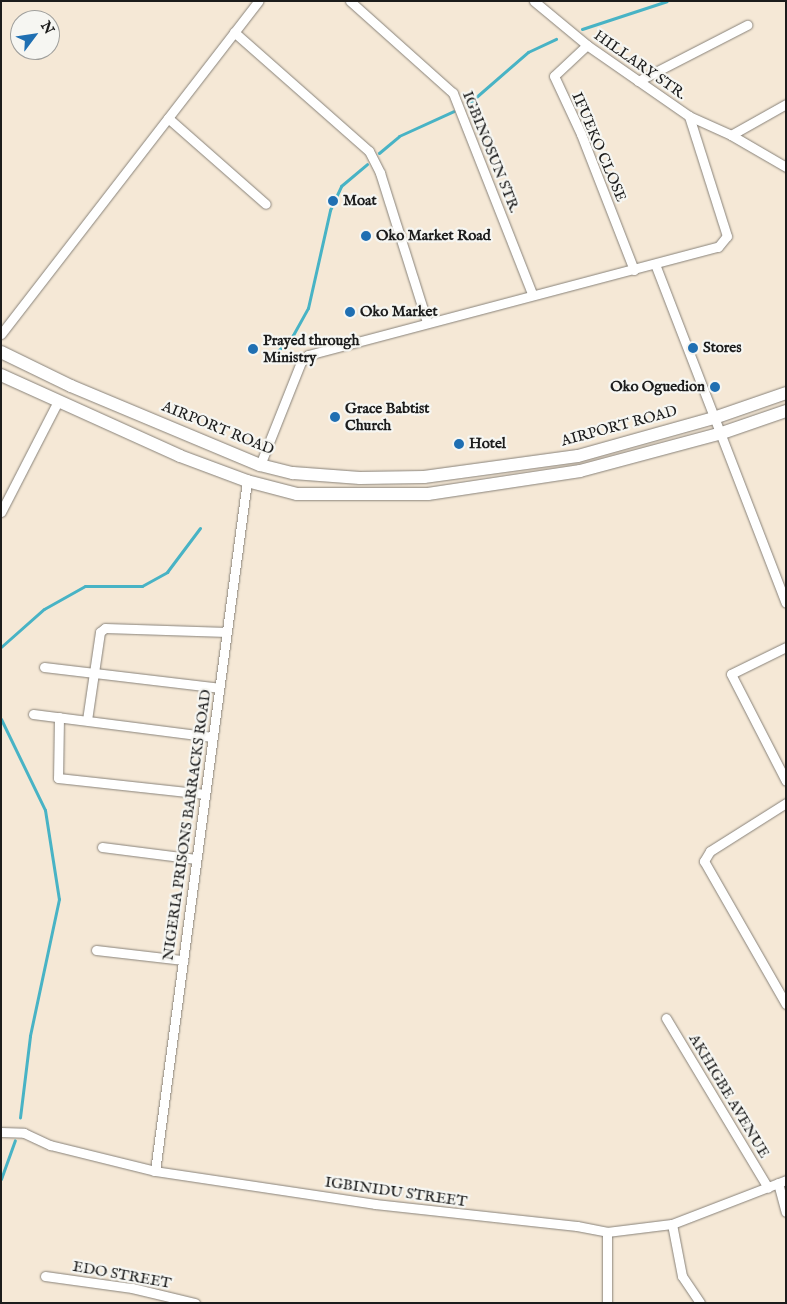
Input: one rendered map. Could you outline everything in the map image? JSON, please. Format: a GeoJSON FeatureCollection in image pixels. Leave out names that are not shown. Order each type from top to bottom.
{"type":"FeatureCollection","features":[{"type":"Feature","properties":{"kind":"main road","name":"AIRPORT ROAD"},"geometry":{"type":"LineString","coordinates":[[1,352],[71,386],[260,464],[293,473],[360,478],[424,477],[578,456],[714,418],[786,393]]}},
{"type":"Feature","properties":{"kind":"main road"},"geometry":{"type":"LineString","coordinates":[[1,375],[180,456],[247,481],[297,494],[428,494],[580,471],[722,433],[786,411]]}},
{"type":"Feature","properties":{"kind":"street"},"geometry":{"type":"LineString","coordinates":[[1,334],[258,1]]}},
{"type":"Feature","properties":{"kind":"street","name":"IGBINOSUN STR."},"geometry":{"type":"LineString","coordinates":[[350,1],[453,92],[460,104],[532,294]]}},
{"type":"Feature","properties":{"kind":"street","name":"HILLARY STR."},"geometry":{"type":"LineString","coordinates":[[534,1],[586,45],[688,116],[727,236],[718,247],[655,264]]}},
{"type":"Feature","properties":{"kind":"street"},"geometry":{"type":"LineString","coordinates":[[638,81],[747,25]]}},
{"type":"Feature","properties":{"kind":"street"},"geometry":{"type":"LineString","coordinates":[[234,32],[369,151],[380,173],[427,322]]}},
{"type":"Feature","properties":{"kind":"street","name":"IFUEKO CLOSE"},"geometry":{"type":"LineString","coordinates":[[586,45],[554,76],[581,134],[634,270]]}},
{"type":"Feature","properties":{"kind":"street"},"geometry":{"type":"LineString","coordinates":[[731,135],[786,104]]}},
{"type":"Feature","properties":{"kind":"street"},"geometry":{"type":"LineString","coordinates":[[688,116],[731,135],[786,167]]}},
{"type":"Feature","properties":{"kind":"street"},"geometry":{"type":"LineString","coordinates":[[168,118],[266,204]]}},
{"type":"Feature","properties":{"kind":"street"},"geometry":{"type":"LineString","coordinates":[[260,464],[301,362],[308,355],[532,294],[655,264],[714,418],[722,433],[786,603]]}},
{"type":"Feature","properties":{"kind":"street"},"geometry":{"type":"LineString","coordinates":[[1,512],[58,402]]}},
{"type":"Feature","properties":{"kind":"street","name":"NIGERIA PRISONS BARRACKS ROAD"},"geometry":{"type":"LineString","coordinates":[[155,1171],[247,481]]}},
{"type":"Feature","properties":{"kind":"street"},"geometry":{"type":"LineString","coordinates":[[87,720],[100,632],[105,628],[227,632]]}},
{"type":"Feature","properties":{"kind":"street"},"geometry":{"type":"LineString","coordinates":[[786,647],[730,674],[786,781]]}},
{"type":"Feature","properties":{"kind":"street"},"geometry":{"type":"LineString","coordinates":[[44,667],[219,688]]}},
{"type":"Feature","properties":{"kind":"street"},"geometry":{"type":"LineString","coordinates":[[33,714],[213,736]]}},
{"type":"Feature","properties":{"kind":"street"},"geometry":{"type":"LineString","coordinates":[[59,717],[58,778],[205,794]]}},
{"type":"Feature","properties":{"kind":"street"},"geometry":{"type":"LineString","coordinates":[[786,803],[710,851],[704,862],[706,869],[786,1004]]}},
{"type":"Feature","properties":{"kind":"street"},"geometry":{"type":"LineString","coordinates":[[102,847],[196,859]]}},
{"type":"Feature","properties":{"kind":"street"},"geometry":{"type":"LineString","coordinates":[[96,950],[183,960]]}},
{"type":"Feature","properties":{"kind":"street","name":"AKHIGBE AVENUE"},"geometry":{"type":"LineString","coordinates":[[666,1018],[768,1188]]}},
{"type":"Feature","properties":{"kind":"street","name":"IGBINIDU STREET"},"geometry":{"type":"LineString","coordinates":[[1,1132],[24,1133],[50,1144],[155,1171],[384,1205],[577,1226],[607,1232],[672,1224],[782,1182]]}},
{"type":"Feature","properties":{"kind":"street"},"geometry":{"type":"LineString","coordinates":[[782,1182],[786,1212]]}},
{"type":"Feature","properties":{"kind":"street"},"geometry":{"type":"LineString","coordinates":[[672,1224],[682,1276],[700,1303]]}},
{"type":"Feature","properties":{"kind":"street"},"geometry":{"type":"LineString","coordinates":[[607,1232],[607,1303]]}},
{"type":"Feature","properties":{"kind":"street","name":"EDO STREET"},"geometry":{"type":"LineString","coordinates":[[45,1276],[132,1288],[195,1303]]}},
{"type":"Feature","properties":{"kind":"waterway"},"geometry":{"type":"LineString","coordinates":[[582,29],[667,1]]}},
{"type":"Feature","properties":{"kind":"waterway"},"geometry":{"type":"LineString","coordinates":[[467,105],[528,52],[556,39]]}},
{"type":"Feature","properties":{"kind":"waterway"},"geometry":{"type":"LineString","coordinates":[[379,153],[399,136],[454,111]]}},
{"type":"Feature","properties":{"kind":"waterway"},"geometry":{"type":"LineString","coordinates":[[274,355],[293,335],[308,308],[330,210],[341,186],[367,164]]}},
{"type":"Feature","properties":{"kind":"waterway"},"geometry":{"type":"LineString","coordinates":[[1,647],[44,609],[85,586],[142,586],[167,572],[200,528]]}},
{"type":"Feature","properties":{"kind":"waterway"},"geometry":{"type":"LineString","coordinates":[[1,719],[45,810],[59,899],[30,1036],[20,1117]]}},
{"type":"Feature","properties":{"kind":"waterway"},"geometry":{"type":"LineString","coordinates":[[1,1179],[15,1140]]}},
{"type":"Feature","properties":{"kind":"place","name":"Moat"},"geometry":{"type":"Point","coordinates":[333,201]}},
{"type":"Feature","properties":{"kind":"place","name":"Oko Market Road"},"geometry":{"type":"Point","coordinates":[366,236]}},
{"type":"Feature","properties":{"kind":"place","name":"Oko Market"},"geometry":{"type":"Point","coordinates":[350,312]}},
{"type":"Feature","properties":{"kind":"place","name":"Stores"},"geometry":{"type":"Point","coordinates":[693,348]}},
{"type":"Feature","properties":{"kind":"place","name":"Prayed through Ministry"},"geometry":{"type":"Point","coordinates":[253,349]}},
{"type":"Feature","properties":{"kind":"place","name":"Oko Oguedion"},"geometry":{"type":"Point","coordinates":[715,387]}},
{"type":"Feature","properties":{"kind":"place","name":"Grace Babtist Church"},"geometry":{"type":"Point","coordinates":[335,417]}},
{"type":"Feature","properties":{"kind":"place","name":"Hotel"},"geometry":{"type":"Point","coordinates":[459,444]}}]}
